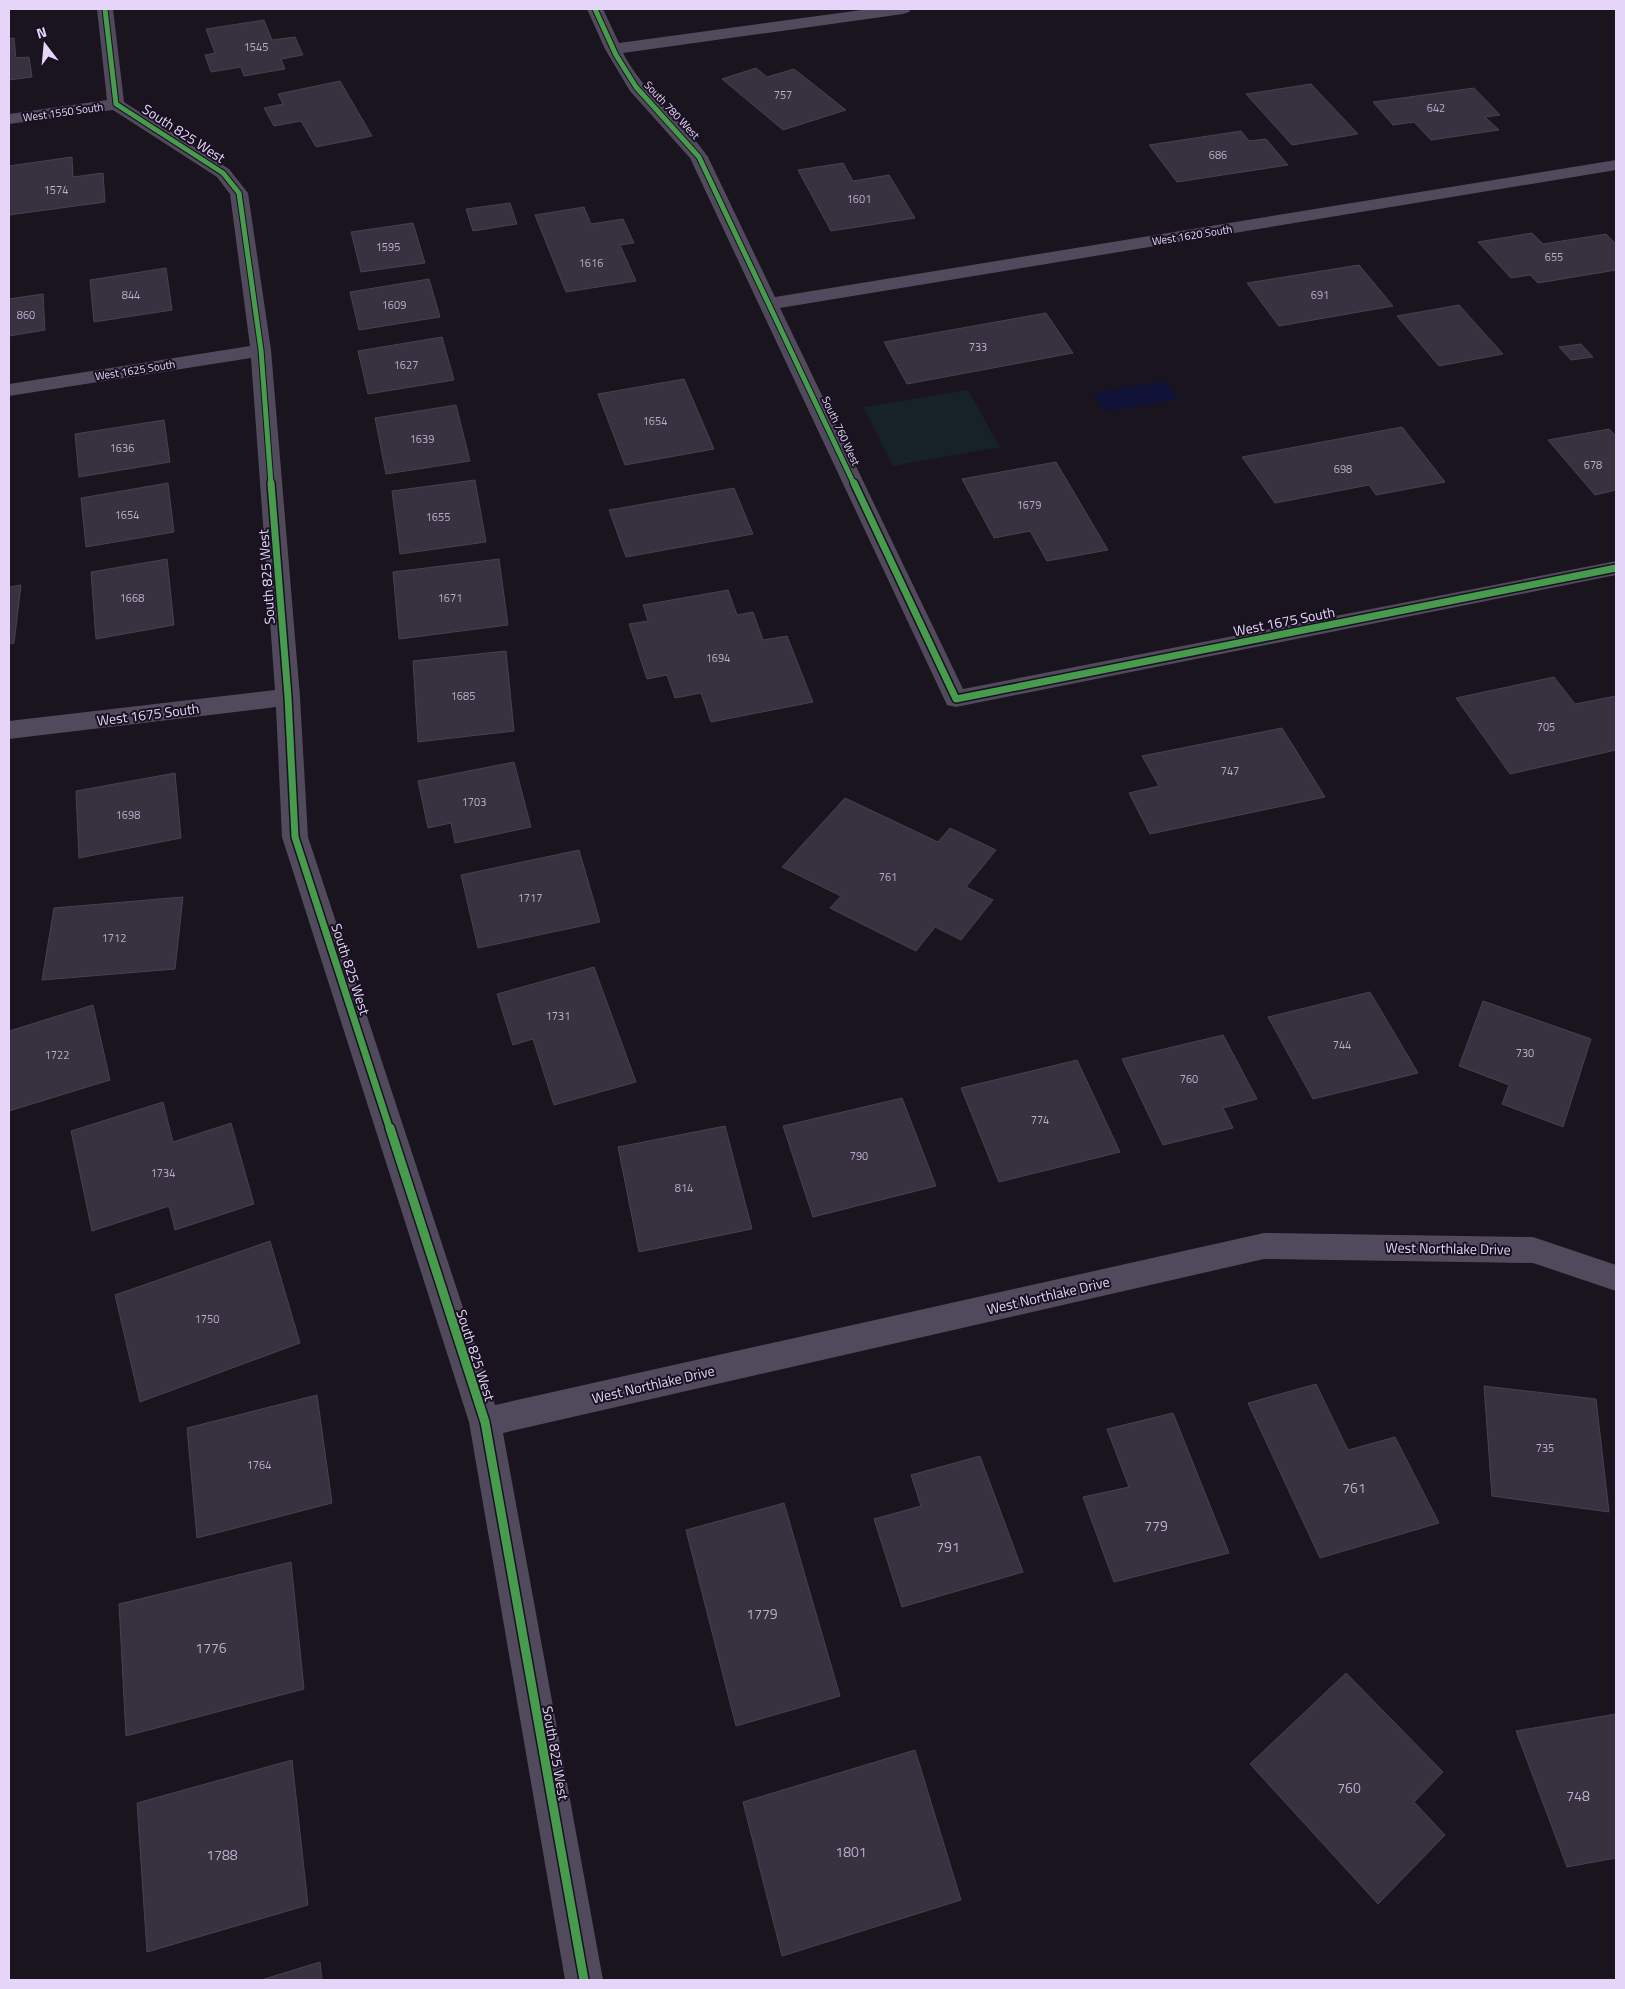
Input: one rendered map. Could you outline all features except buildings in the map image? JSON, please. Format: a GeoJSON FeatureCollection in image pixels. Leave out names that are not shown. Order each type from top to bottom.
{"type":"FeatureCollection","features":[{"type":"Feature","properties":{"kind":"street"},"geometry":{"type":"LineString","coordinates":[[105,9],[116,104]]}},
{"type":"Feature","properties":{"kind":"street","name":"South 780 West"},"geometry":{"type":"LineString","coordinates":[[595,9],[613,49],[630,80],[644,98],[689,143],[707,173]]}},
{"type":"Feature","properties":{"kind":"street"},"geometry":{"type":"LineString","coordinates":[[613,49],[903,9]]}},
{"type":"Feature","properties":{"kind":"street","name":"West 1550 South"},"geometry":{"type":"LineString","coordinates":[[9,119],[116,104]]}},
{"type":"Feature","properties":{"kind":"street","name":"South 825 West"},"geometry":{"type":"LineString","coordinates":[[116,104],[223,172],[239,193],[261,350],[288,697],[295,837],[485,1422],[584,1980]]}},
{"type":"Feature","properties":{"kind":"street","name":"West 1620 South"},"geometry":{"type":"LineString","coordinates":[[768,304],[1616,166]]}},
{"type":"Feature","properties":{"kind":"street","name":"South 760 West"},"geometry":{"type":"LineString","coordinates":[[707,173],[956,699]]}},
{"type":"Feature","properties":{"kind":"street","name":"West 1625 South"},"geometry":{"type":"LineString","coordinates":[[9,390],[261,350]]}},
{"type":"Feature","properties":{"kind":"street","name":"West 1675 South"},"geometry":{"type":"LineString","coordinates":[[956,699],[1616,568]]}},
{"type":"Feature","properties":{"kind":"street","name":"West 1675 South"},"geometry":{"type":"LineString","coordinates":[[9,730],[288,697]]}},
{"type":"Feature","properties":{"kind":"street","name":"West Northlake Drive"},"geometry":{"type":"LineString","coordinates":[[485,1422],[1264,1246],[1533,1250],[1616,1278]]}},
{"type":"Feature","properties":{"kind":"shaded area"},"geometry":{"type":"Polygon","coordinates":[[[1166,381],[1178,399],[1104,412],[1093,393],[1166,381]]]}},
{"type":"Feature","properties":{"kind":"shaded area"},"geometry":{"type":"Polygon","coordinates":[[[968,390],[1000,447],[893,466],[863,407],[968,390]]]}},
{"type":"Feature","properties":{"kind":"cycle path"},"geometry":{"type":"LineString","coordinates":[[105,9],[116,104],[223,173],[239,193],[261,350],[288,697],[295,837],[485,1422],[584,1980]]}},
{"type":"Feature","properties":{"kind":"cycle path"},"geometry":{"type":"LineString","coordinates":[[595,9],[616,55],[636,87],[699,157],[956,699],[1616,568]]}}]}
